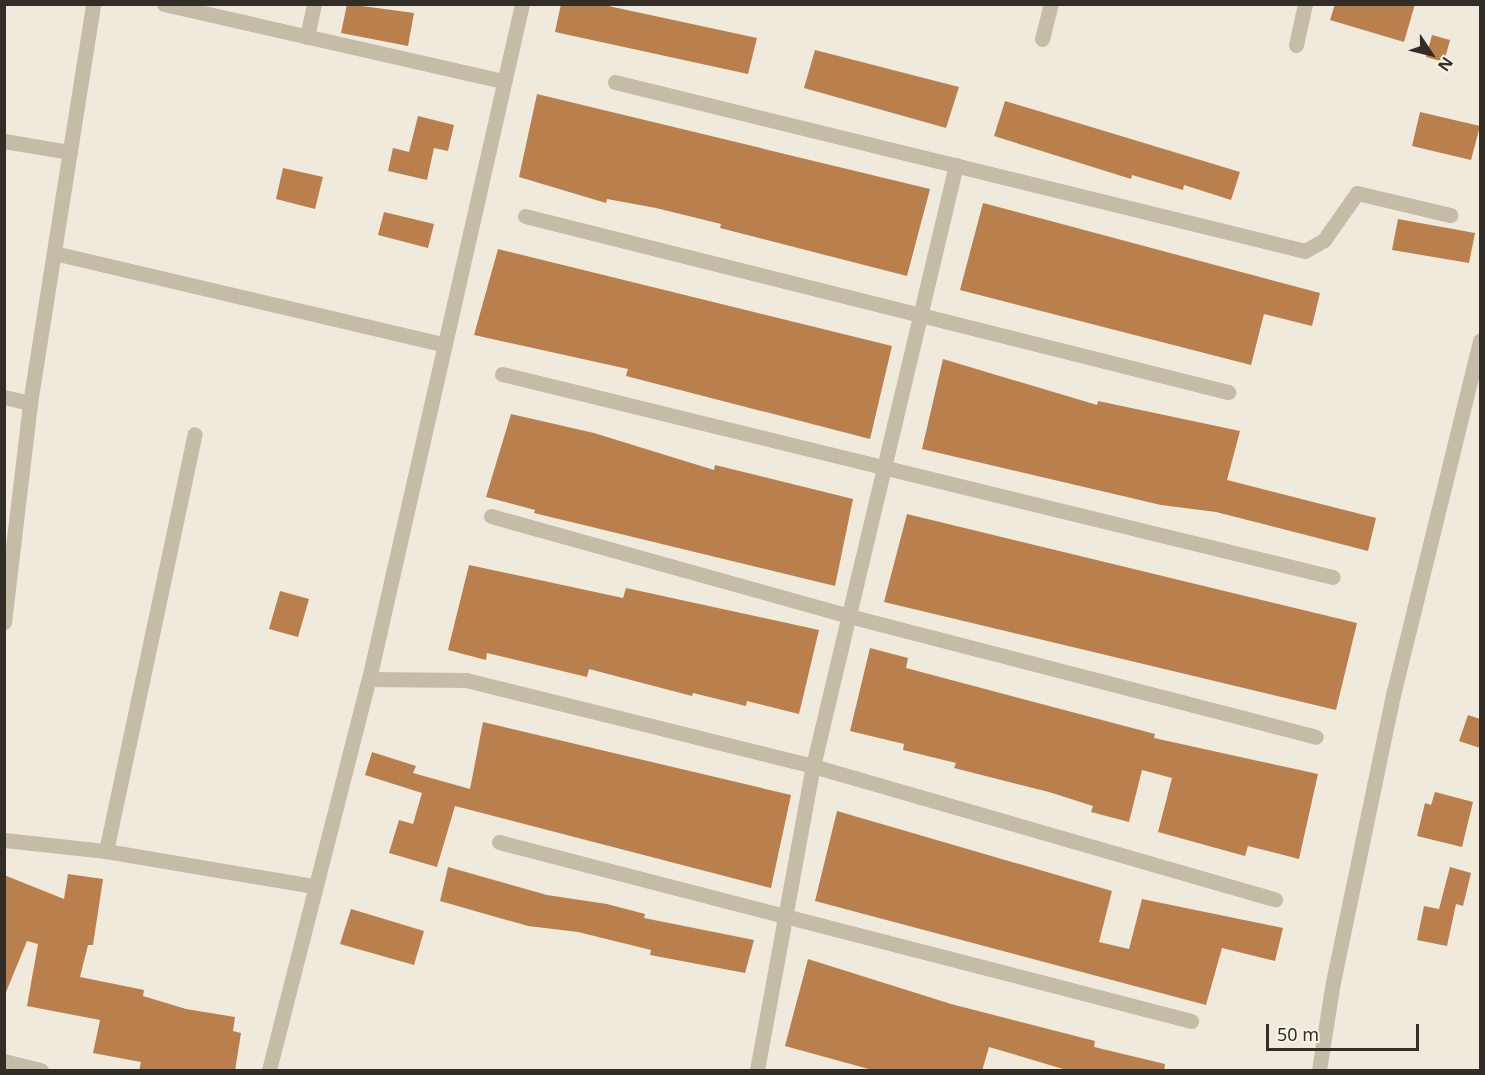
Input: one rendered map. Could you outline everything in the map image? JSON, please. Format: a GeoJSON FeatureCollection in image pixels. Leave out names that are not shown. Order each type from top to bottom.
{"type":"FeatureCollection","features":[{"type":"Feature","properties":{"kind":"street"},"geometry":{"type":"LineString","coordinates":[[4,622],[30,403],[93,4]]}},
{"type":"Feature","properties":{"kind":"street"},"geometry":{"type":"LineString","coordinates":[[164,4],[503,81]]}},
{"type":"Feature","properties":{"kind":"street"},"geometry":{"type":"LineString","coordinates":[[306,37],[314,4]]}},
{"type":"Feature","properties":{"kind":"street"},"geometry":{"type":"LineString","coordinates":[[268,1071],[369,679],[443,344],[522,4]]}},
{"type":"Feature","properties":{"kind":"street"},"geometry":{"type":"LineString","coordinates":[[1042,39],[1051,4]]}},
{"type":"Feature","properties":{"kind":"street"},"geometry":{"type":"LineString","coordinates":[[1296,45],[1305,4]]}},
{"type":"Feature","properties":{"kind":"street"},"geometry":{"type":"LineString","coordinates":[[615,82],[1305,251],[1324,240],[1358,193],[1450,215]]}},
{"type":"Feature","properties":{"kind":"street"},"geometry":{"type":"LineString","coordinates":[[4,141],[70,152]]}},
{"type":"Feature","properties":{"kind":"street"},"geometry":{"type":"LineString","coordinates":[[757,1071],[784,912],[813,766],[956,165]]}},
{"type":"Feature","properties":{"kind":"street"},"geometry":{"type":"LineString","coordinates":[[525,216],[921,313],[1228,392]]}},
{"type":"Feature","properties":{"kind":"street"},"geometry":{"type":"LineString","coordinates":[[54,253],[443,344]]}},
{"type":"Feature","properties":{"kind":"street"},"geometry":{"type":"LineString","coordinates":[[1319,1071],[1333,982],[1394,691],[1480,340]]}},
{"type":"Feature","properties":{"kind":"street"},"geometry":{"type":"LineString","coordinates":[[502,374],[1333,577]]}},
{"type":"Feature","properties":{"kind":"street"},"geometry":{"type":"LineString","coordinates":[[4,397],[30,403]]}},
{"type":"Feature","properties":{"kind":"street"},"geometry":{"type":"LineString","coordinates":[[106,851],[195,434]]}},
{"type":"Feature","properties":{"kind":"street"},"geometry":{"type":"LineString","coordinates":[[491,516],[849,616],[1316,737]]}},
{"type":"Feature","properties":{"kind":"street"},"geometry":{"type":"LineString","coordinates":[[369,679],[466,680],[813,766],[1275,899]]}},
{"type":"Feature","properties":{"kind":"street"},"geometry":{"type":"LineString","coordinates":[[4,840],[106,851],[314,886]]}},
{"type":"Feature","properties":{"kind":"street"},"geometry":{"type":"LineString","coordinates":[[499,842],[784,912],[1191,1021]]}},
{"type":"Feature","properties":{"kind":"street"},"geometry":{"type":"LineString","coordinates":[[4,1061],[41,1071]]}},
{"type":"Feature","properties":{"kind":"building"},"geometry":{"type":"Polygon","coordinates":[[[347,4],[414,13],[408,46],[341,33],[347,4]]]}},
{"type":"Feature","properties":{"kind":"building"},"geometry":{"type":"Polygon","coordinates":[[[561,4],[599,4],[757,38],[748,74],[555,32],[561,4]]]}},
{"type":"Feature","properties":{"kind":"building"},"geometry":{"type":"Polygon","coordinates":[[[1335,4],[1415,4],[1404,42],[1330,20],[1335,4]]]}},
{"type":"Feature","properties":{"kind":"building"},"geometry":{"type":"Polygon","coordinates":[[[1432,35],[1450,40],[1444,62],[1426,57],[1432,35]]]}},
{"type":"Feature","properties":{"kind":"building"},"geometry":{"type":"Polygon","coordinates":[[[815,50],[959,87],[946,128],[804,88],[815,50]]]}},
{"type":"Feature","properties":{"kind":"building"},"geometry":{"type":"Polygon","coordinates":[[[537,94],[930,189],[907,276],[720,228],[721,224],[607,199],[606,203],[519,177],[537,94]]]}},
{"type":"Feature","properties":{"kind":"building"},"geometry":{"type":"Polygon","coordinates":[[[1005,101],[1240,172],[1231,200],[1184,185],[1183,190],[1132,175],[1131,179],[994,136],[1005,101]]]}},
{"type":"Feature","properties":{"kind":"building"},"geometry":{"type":"Polygon","coordinates":[[[1420,112],[1480,126],[1471,160],[1412,146],[1420,112]]]}},
{"type":"Feature","properties":{"kind":"building"},"geometry":{"type":"Polygon","coordinates":[[[418,116],[454,125],[448,151],[434,148],[427,180],[388,171],[393,148],[409,152],[418,116]]]}},
{"type":"Feature","properties":{"kind":"building"},"geometry":{"type":"Polygon","coordinates":[[[283,168],[323,177],[315,209],[276,199],[283,168]]]}},
{"type":"Feature","properties":{"kind":"building"},"geometry":{"type":"Polygon","coordinates":[[[983,203],[1320,293],[1312,326],[1264,314],[1251,365],[960,290],[983,203]]]}},
{"type":"Feature","properties":{"kind":"building"},"geometry":{"type":"Polygon","coordinates":[[[384,212],[434,224],[428,248],[378,235],[384,212]]]}},
{"type":"Feature","properties":{"kind":"building"},"geometry":{"type":"Polygon","coordinates":[[[1398,219],[1475,233],[1469,263],[1392,250],[1398,219]]]}},
{"type":"Feature","properties":{"kind":"building"},"geometry":{"type":"Polygon","coordinates":[[[498,249],[892,346],[870,439],[626,376],[628,369],[474,335],[498,249]]]}},
{"type":"Feature","properties":{"kind":"building"},"geometry":{"type":"Polygon","coordinates":[[[943,359],[1097,405],[1098,401],[1240,431],[1227,480],[1376,518],[1368,551],[1216,512],[1161,505],[922,449],[943,359]]]}},
{"type":"Feature","properties":{"kind":"building"},"geometry":{"type":"Polygon","coordinates":[[[511,414],[594,433],[714,470],[715,465],[853,499],[835,586],[534,513],[535,510],[486,497],[511,414]]]}},
{"type":"Feature","properties":{"kind":"building"},"geometry":{"type":"Polygon","coordinates":[[[907,514],[1357,623],[1336,710],[884,602],[907,514]]]}},
{"type":"Feature","properties":{"kind":"building"},"geometry":{"type":"Polygon","coordinates":[[[469,565],[623,598],[626,588],[819,630],[799,714],[747,701],[746,706],[693,693],[692,696],[589,669],[587,677],[487,653],[486,660],[448,650],[469,565]]]}},
{"type":"Feature","properties":{"kind":"building"},"geometry":{"type":"Polygon","coordinates":[[[280,591],[309,599],[298,637],[269,629],[280,591]]]}},
{"type":"Feature","properties":{"kind":"building"},"geometry":{"type":"Polygon","coordinates":[[[870,648],[908,658],[906,668],[1155,734],[1154,738],[1318,774],[1299,859],[1248,846],[1245,856],[1158,832],[1172,778],[1142,770],[1129,822],[1091,812],[1093,806],[1049,792],[954,768],[956,763],[903,750],[904,744],[850,731],[870,648]]]}},
{"type":"Feature","properties":{"kind":"building"},"geometry":{"type":"Polygon","coordinates":[[[1468,715],[1480,719],[1480,748],[1459,741],[1468,715]]]}},
{"type":"Feature","properties":{"kind":"building"},"geometry":{"type":"Polygon","coordinates":[[[483,722],[791,795],[771,888],[455,806],[437,867],[389,853],[399,820],[413,824],[422,793],[365,775],[372,752],[416,766],[413,773],[470,789],[483,722]]]}},
{"type":"Feature","properties":{"kind":"building"},"geometry":{"type":"Polygon","coordinates":[[[1435,792],[1473,802],[1462,847],[1417,836],[1425,803],[1431,805],[1435,792]]]}},
{"type":"Feature","properties":{"kind":"building"},"geometry":{"type":"Polygon","coordinates":[[[837,811],[1112,891],[1099,942],[1129,949],[1142,899],[1283,928],[1275,961],[1222,948],[1206,1005],[815,901],[837,811]]]}},
{"type":"Feature","properties":{"kind":"building"},"geometry":{"type":"Polygon","coordinates":[[[448,867],[547,895],[607,904],[645,914],[644,918],[754,940],[745,973],[650,955],[651,950],[578,932],[528,926],[440,901],[448,867]]]}},
{"type":"Feature","properties":{"kind":"building"},"geometry":{"type":"Polygon","coordinates":[[[1450,867],[1471,873],[1463,906],[1456,904],[1447,946],[1417,940],[1424,906],[1439,909],[1450,867]]]}},
{"type":"Feature","properties":{"kind":"building"},"geometry":{"type":"Polygon","coordinates":[[[68,874],[103,879],[93,945],[88,945],[80,977],[144,990],[143,996],[186,1009],[235,1017],[233,1031],[241,1033],[235,1071],[139,1071],[141,1062],[93,1053],[100,1020],[27,1006],[38,944],[27,941],[4,997],[4,875],[64,899],[68,874]]]}},
{"type":"Feature","properties":{"kind":"building"},"geometry":{"type":"Polygon","coordinates":[[[351,909],[424,931],[414,965],[340,944],[351,909]]]}},
{"type":"Feature","properties":{"kind":"building"},"geometry":{"type":"Polygon","coordinates":[[[808,959],[951,1004],[1095,1041],[1094,1047],[1165,1064],[1164,1071],[1070,1071],[989,1047],[982,1071],[876,1071],[785,1046],[808,959]]]}}]}
